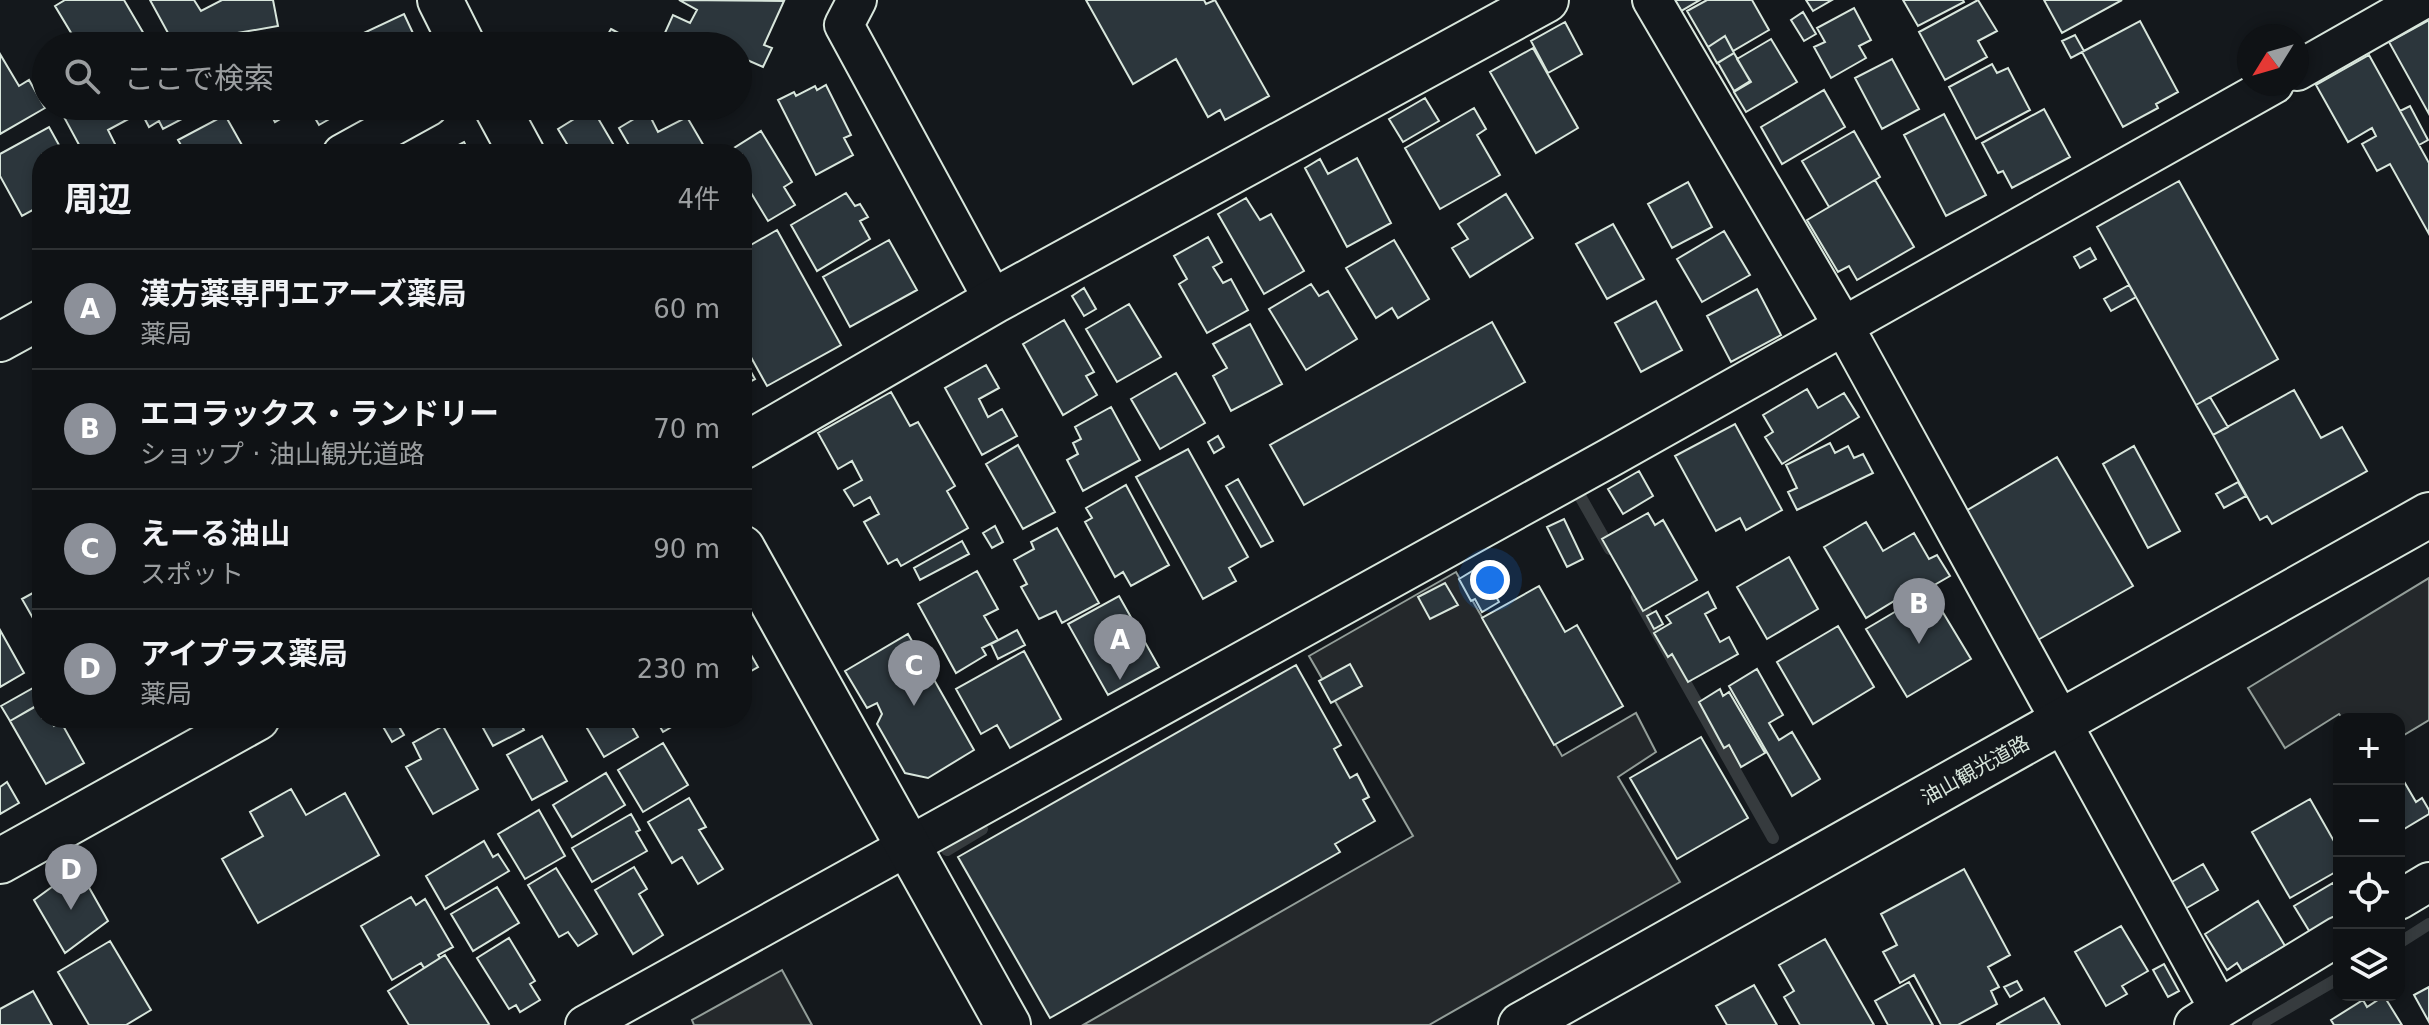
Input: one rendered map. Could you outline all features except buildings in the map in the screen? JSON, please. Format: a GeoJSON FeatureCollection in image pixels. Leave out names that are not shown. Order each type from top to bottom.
{"type":"FeatureCollection","features":[{"type":"Feature","properties":{"kind":"street"},"geometry":{"type":"LineString","coordinates":[[440,0],[456,32]]}},
{"type":"Feature","properties":{"kind":"street"},"geometry":{"type":"LineString","coordinates":[[857,0],[844,25],[994,301]]}},
{"type":"Feature","properties":{"kind":"street"},"geometry":{"type":"LineString","coordinates":[[752,441],[994,301],[1546,0]]}},
{"type":"Feature","properties":{"kind":"street"},"geometry":{"type":"LineString","coordinates":[[1652,0],[1844,327],[2062,721],[2206,1017],[2333,940]]}},
{"type":"Feature","properties":{"kind":"street"},"geometry":{"type":"LineString","coordinates":[[2309,64],[2422,0]]}},
{"type":"Feature","properties":{"kind":"street"},"geometry":{"type":"LineString","coordinates":[[585,1025],[1844,327],[2253,96]]}},
{"type":"Feature","properties":{"kind":"street"},"geometry":{"type":"LineString","coordinates":[[360,144],[404,120]]}},
{"type":"Feature","properties":{"kind":"street"},"geometry":{"type":"LineString","coordinates":[[504,120],[517,144]]}},
{"type":"Feature","properties":{"kind":"street"},"geometry":{"type":"LineString","coordinates":[[0,342],[32,324]]}},
{"type":"Feature","properties":{"kind":"street","name":"油山観光道路"},"geometry":{"type":"LineString","coordinates":[[1521,1025],[2429,515]]}},
{"type":"Feature","properties":{"kind":"street"},"geometry":{"type":"LineString","coordinates":[[752,566],[1008,1025]]}},
{"type":"Feature","properties":{"kind":"street"},"geometry":{"type":"LineString","coordinates":[[0,861],[239,728]]}},
{"type":"Feature","properties":{"kind":"street"},"geometry":{"type":"LineString","coordinates":[[2405,896],[2429,882]]}},
{"type":"Feature","properties":{"kind":"shaded area"},"geometry":{"type":"Polygon","coordinates":[[[1456,572],[1562,756],[1636,713],[1656,752],[1618,777],[1680,882],[1429,1025],[1083,1025],[1413,836],[1309,656],[1456,572]]]}},
{"type":"Feature","properties":{"kind":"shaded area"},"geometry":{"type":"Polygon","coordinates":[[[2429,578],[2429,720],[2405,734],[2405,713],[2333,713],[2333,718],[2285,748],[2248,688],[2429,578]]]}},
{"type":"Feature","properties":{"kind":"shaded area"},"geometry":{"type":"Polygon","coordinates":[[[782,970],[812,1025],[694,1025],[692,1020],[782,970]]]}},
{"type":"Feature","properties":{"kind":"waterway"},"geometry":{"type":"LineString","coordinates":[[1580,496],[1610,549]]}},
{"type":"Feature","properties":{"kind":"waterway"},"geometry":{"type":"LineString","coordinates":[[1637,597],[1773,838]]}},
{"type":"Feature","properties":{"kind":"waterway"},"geometry":{"type":"LineString","coordinates":[[947,850],[982,829]]}},
{"type":"Feature","properties":{"kind":"waterway"},"geometry":{"type":"LineString","coordinates":[[2405,939],[2429,924]]}},
{"type":"Feature","properties":{"kind":"waterway"},"geometry":{"type":"LineString","coordinates":[[2258,1025],[2333,981]]}},
{"type":"Feature","properties":{"kind":"place","name":"エコラックス・ランドリー"},"geometry":{"type":"Point","coordinates":[1919,644]}},
{"type":"Feature","properties":{"kind":"place","name":"漢方薬専門エアーズ薬局"},"geometry":{"type":"Point","coordinates":[1120,680]}},
{"type":"Feature","properties":{"kind":"place","name":"えーる油山"},"geometry":{"type":"Point","coordinates":[914,706]}},
{"type":"Feature","properties":{"kind":"place","name":"アイプラス薬局"},"geometry":{"type":"Point","coordinates":[71,910]}}]}
